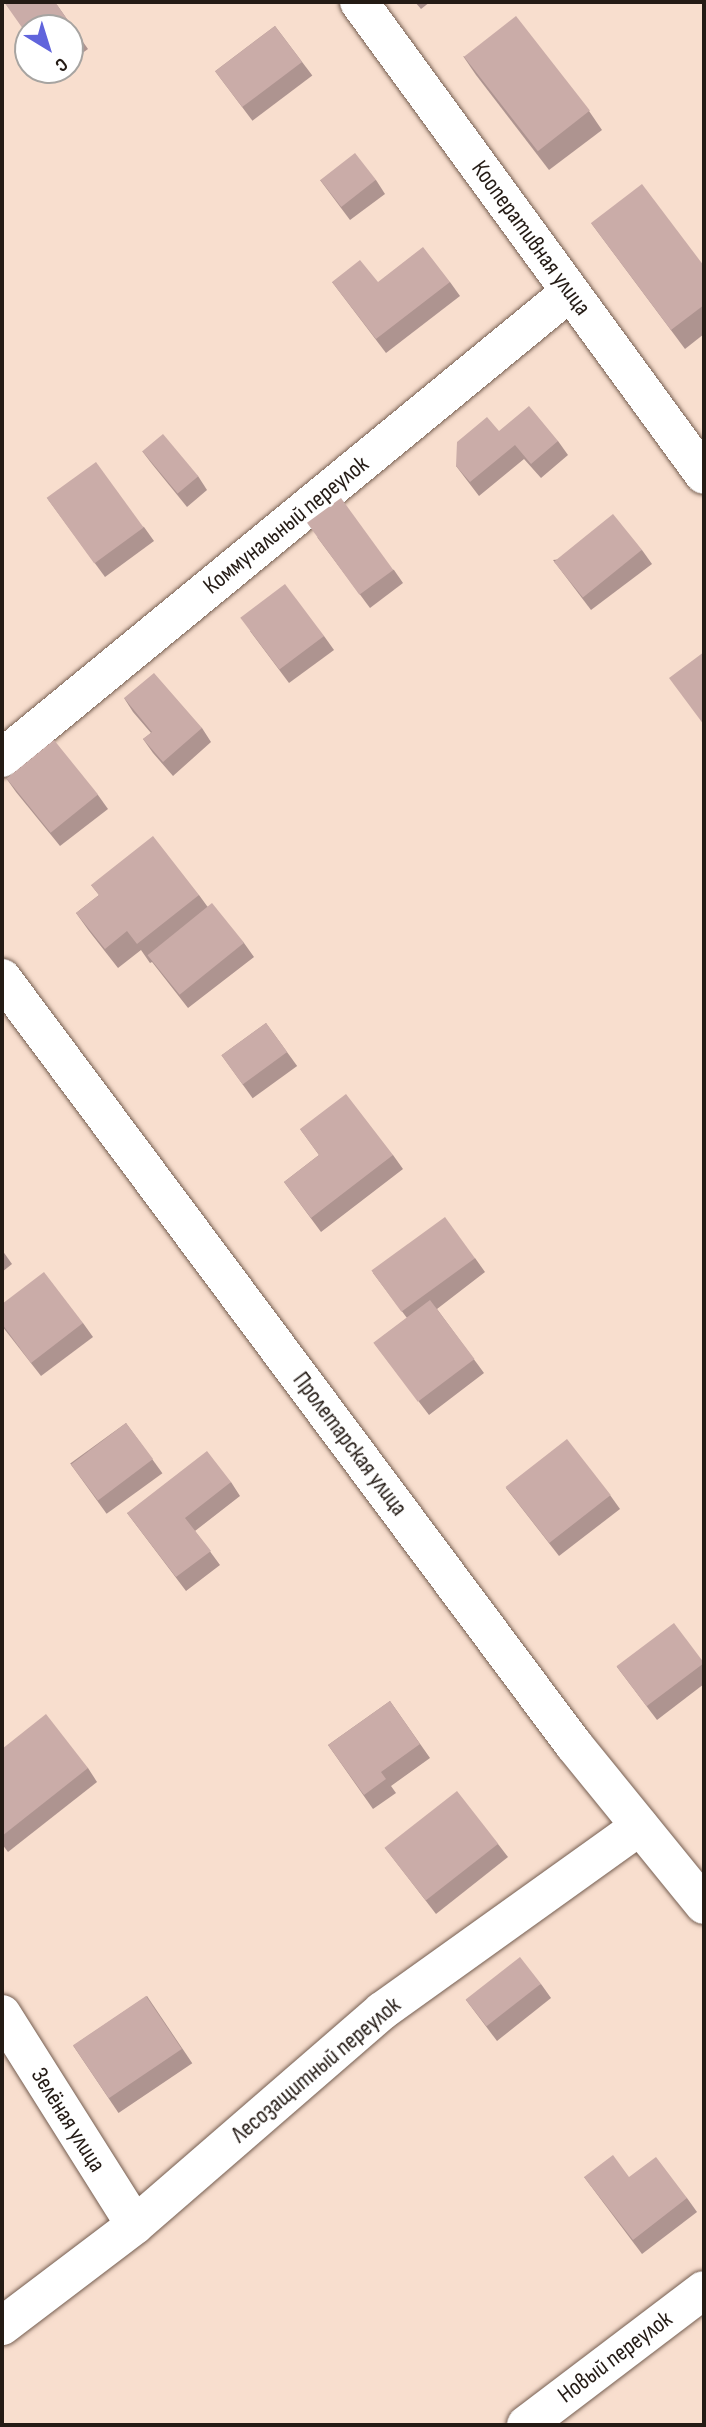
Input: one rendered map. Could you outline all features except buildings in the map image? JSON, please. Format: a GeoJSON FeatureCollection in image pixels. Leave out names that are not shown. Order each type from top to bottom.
{"type":"FeatureCollection","features":[{"type":"Feature","properties":{"kind":"street","name":"Кооперативная улица"},"geometry":{"type":"LineString","coordinates":[[359,2],[704,475]]}},
{"type":"Feature","properties":{"kind":"street","name":"Коммунальный переулок"},"geometry":{"type":"LineString","coordinates":[[2,758],[570,292]]}},
{"type":"Feature","properties":{"kind":"street","name":"Пролетарская улица"},"geometry":{"type":"LineString","coordinates":[[2,978],[574,1745],[704,1905]]}},
{"type":"Feature","properties":{"kind":"street","name":"Лесозащитный переулок"},"geometry":{"type":"LineString","coordinates":[[2,2326],[135,2225],[382,2011],[640,1826]]}},
{"type":"Feature","properties":{"kind":"street","name":"Зелёная улица"},"geometry":{"type":"LineString","coordinates":[[2,2014],[135,2225]]}},
{"type":"Feature","properties":{"kind":"street","name":"Новый переулок"},"geometry":{"type":"LineString","coordinates":[[526,2425],[704,2290]]}}]}
